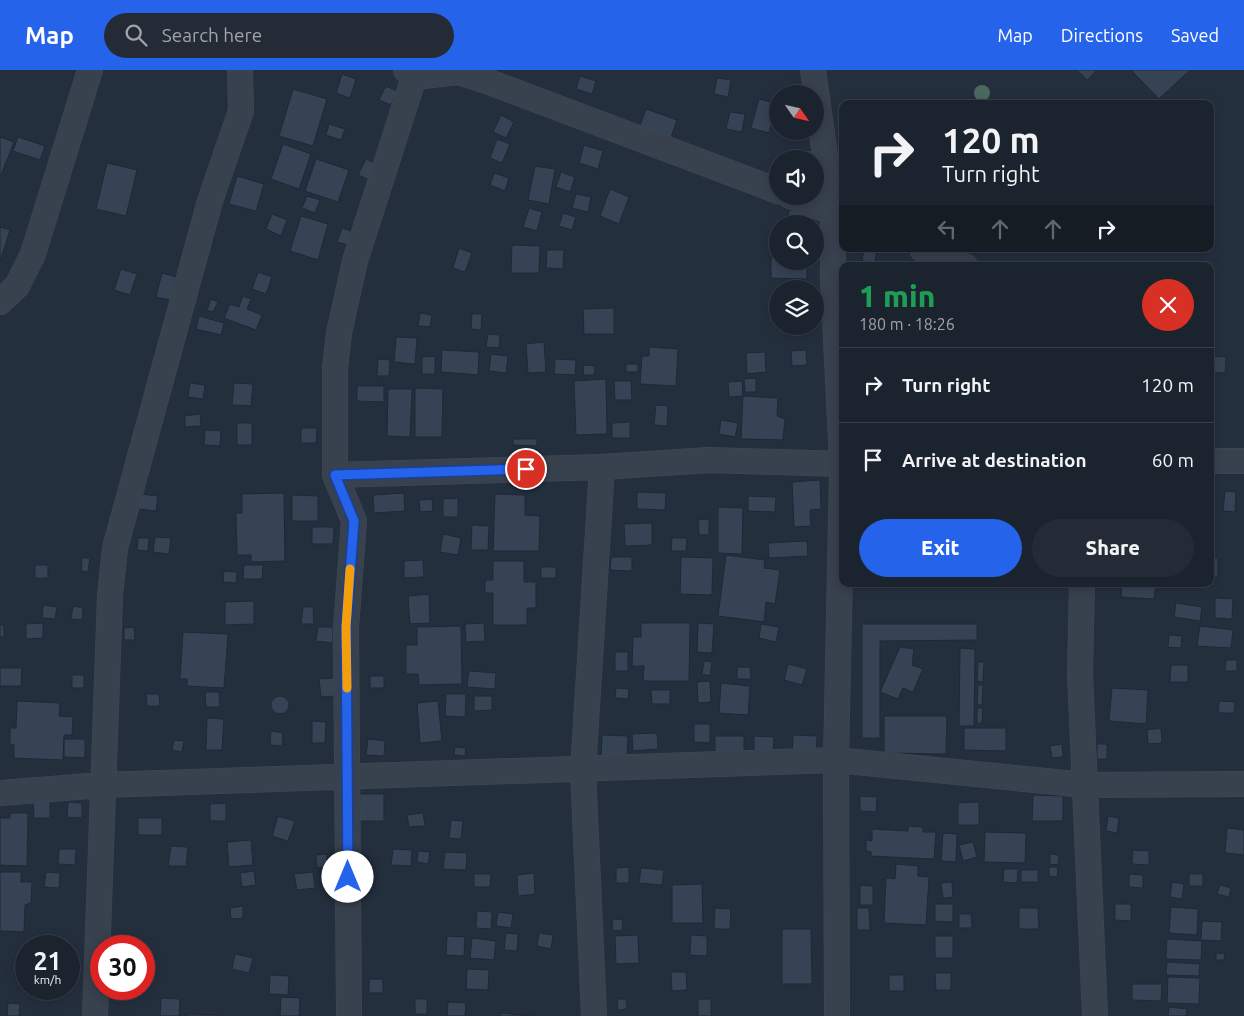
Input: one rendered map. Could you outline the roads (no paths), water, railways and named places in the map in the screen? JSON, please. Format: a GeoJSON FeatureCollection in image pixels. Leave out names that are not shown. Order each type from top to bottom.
{"type":"FeatureCollection","features":[{"type":"Feature","properties":{"kind":"street"},"geometry":{"type":"LineString","coordinates":[[0,302],[18,286],[33,254],[90,70]]}},
{"type":"Feature","properties":{"kind":"street"},"geometry":{"type":"LineString","coordinates":[[95,1016],[110,596],[115,548],[210,201],[241,111],[240,70]]}},
{"type":"Feature","properties":{"kind":"street"},"geometry":{"type":"LineString","coordinates":[[813,70],[838,214],[833,279],[839,400]]}},
{"type":"Feature","properties":{"kind":"street"},"geometry":{"type":"LineString","coordinates":[[349,1016],[346,627],[354,521],[335,475],[335,368],[339,333],[355,261],[410,74],[458,72],[491,76],[769,188]]}},
{"type":"Feature","properties":{"kind":"street"},"geometry":{"type":"LineString","coordinates":[[814,205],[838,214]]}},
{"type":"Feature","properties":{"kind":"street"},"geometry":{"type":"LineString","coordinates":[[930,252],[955,262]]}},
{"type":"Feature","properties":{"kind":"street"},"geometry":{"type":"LineString","coordinates":[[335,475],[602,467],[709,460],[839,464]]}},
{"type":"Feature","properties":{"kind":"street"},"geometry":{"type":"LineString","coordinates":[[1214,461],[1244,462]]}},
{"type":"Feature","properties":{"kind":"street"},"geometry":{"type":"LineString","coordinates":[[594,1016],[583,770],[602,467]]}},
{"type":"Feature","properties":{"kind":"street"},"geometry":{"type":"LineString","coordinates":[[837,1016],[836,760],[840,587]]}},
{"type":"Feature","properties":{"kind":"street"},"geometry":{"type":"LineString","coordinates":[[1082,587],[1080,674],[1095,1016]]}},
{"type":"Feature","properties":{"kind":"street"},"geometry":{"type":"LineString","coordinates":[[0,793],[102,785],[836,760],[1085,785],[1244,784]]}}]}
